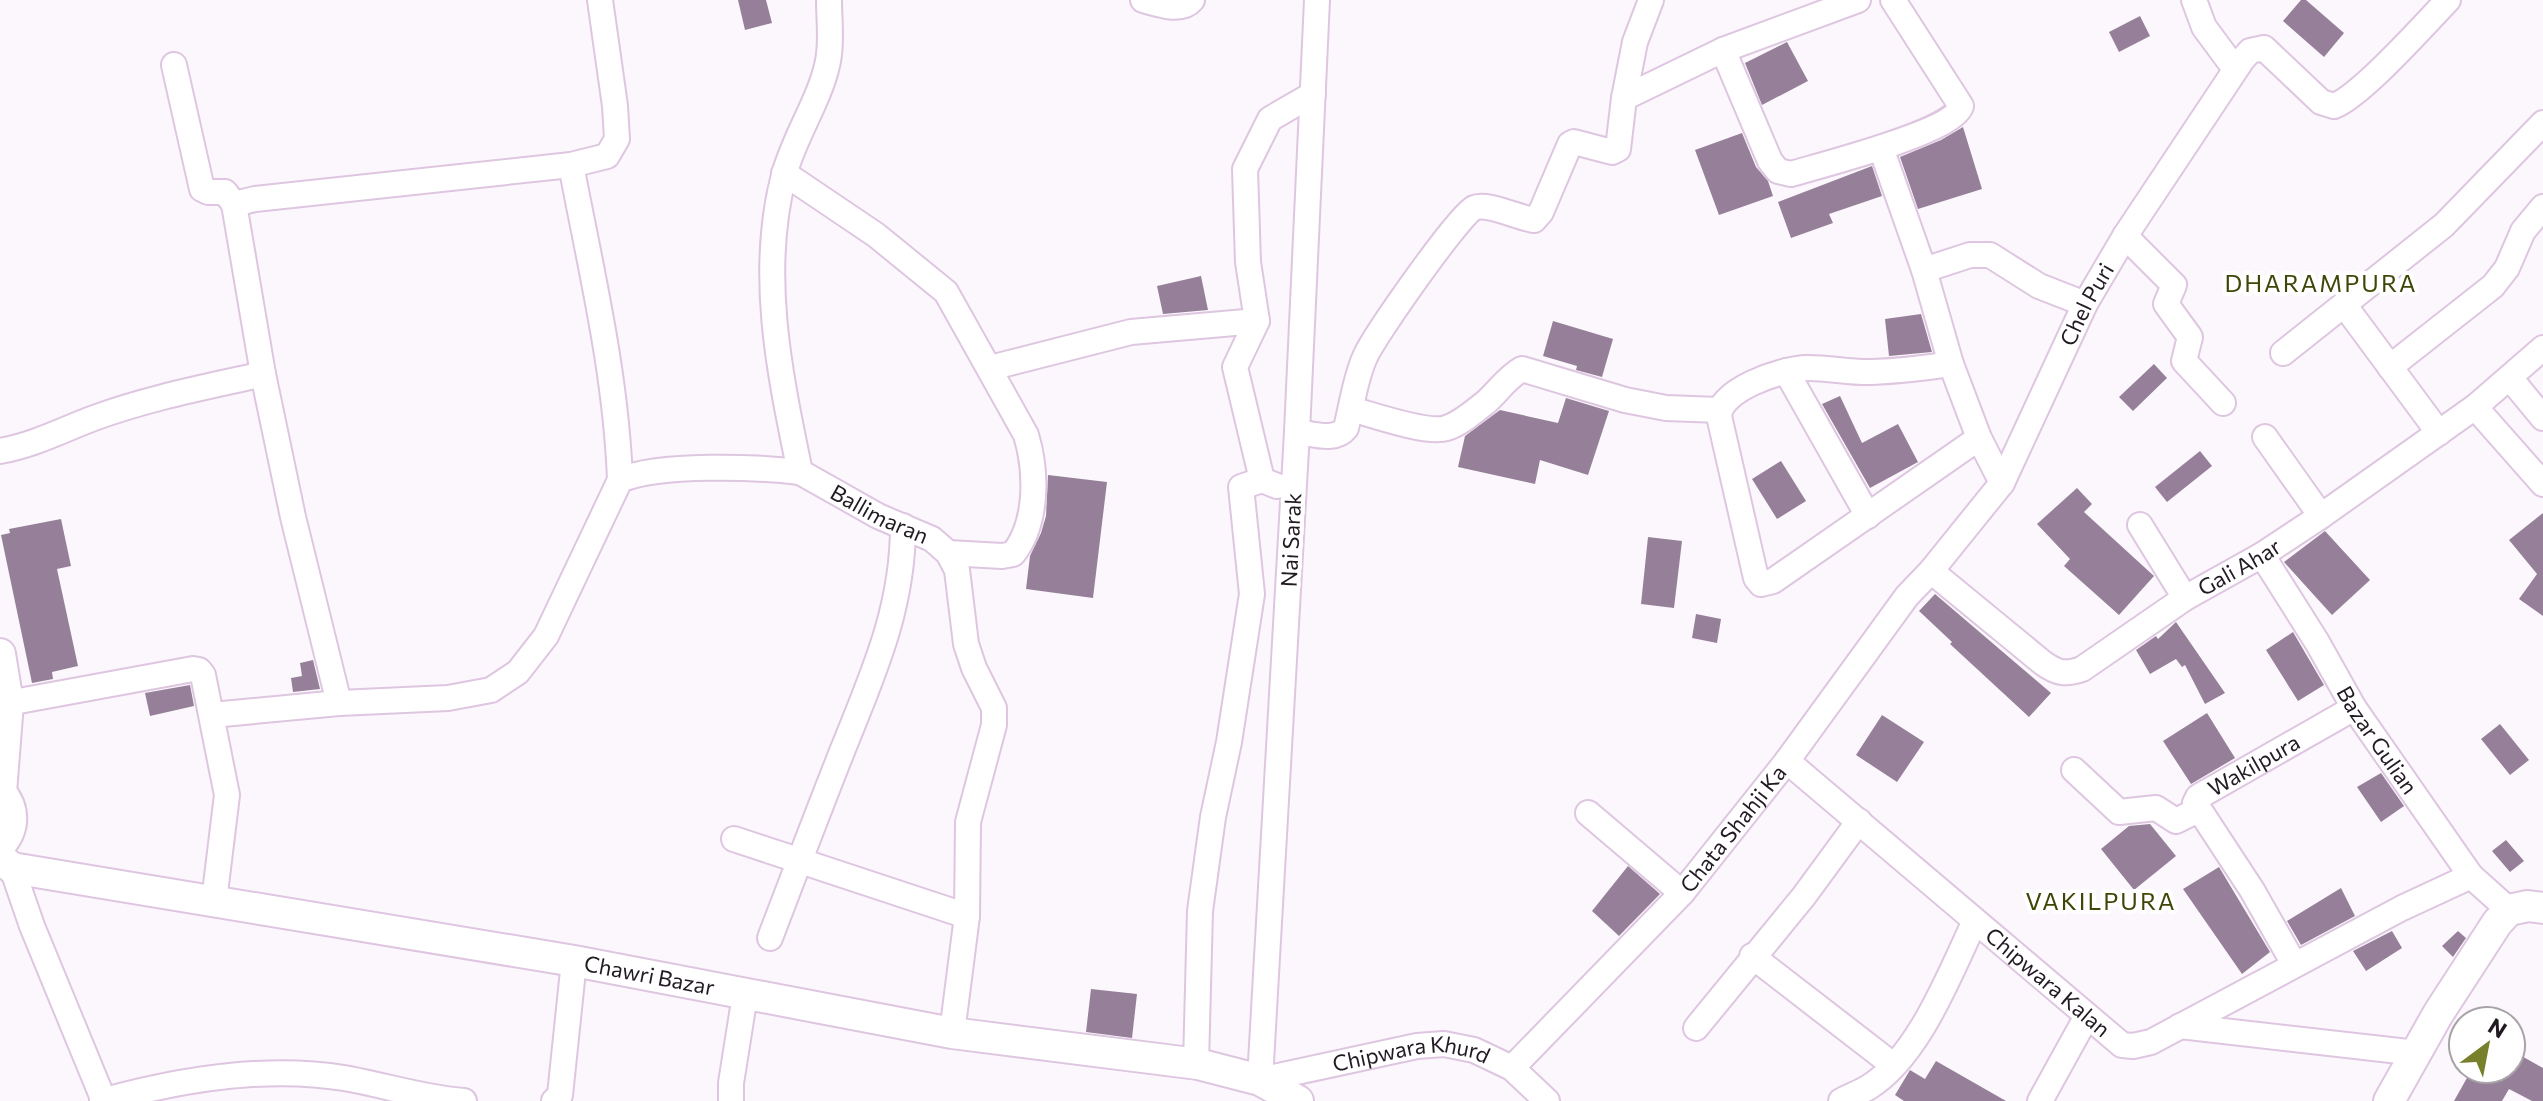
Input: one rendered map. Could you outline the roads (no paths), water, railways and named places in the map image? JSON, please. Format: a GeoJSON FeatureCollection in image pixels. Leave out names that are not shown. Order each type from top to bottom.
{"type":"FeatureCollection","features":[{"type":"Feature","properties":{"kind":"street"},"geometry":{"type":"LineString","coordinates":[[234,204],[255,199],[571,165],[607,156],[617,139],[600,0]]}},
{"type":"Feature","properties":{"kind":"street"},"geometry":{"type":"LineString","coordinates":[[212,715],[339,703],[448,698],[491,690],[518,672],[546,636],[620,480],[652,472],[745,468],[800,472],[779,373],[773,293],[773,230],[784,173],[828,64],[829,0]]}},
{"type":"Feature","properties":{"kind":"street"},"geometry":{"type":"LineString","coordinates":[[1143,0],[1180,8],[1192,0]]}},
{"type":"Feature","properties":{"kind":"street","name":"Nai Sarak"},"geometry":{"type":"LineString","coordinates":[[1260,1080],[1294,493],[1317,0]]}},
{"type":"Feature","properties":{"kind":"street"},"geometry":{"type":"LineString","coordinates":[[1297,432],[1338,436],[1346,428],[1359,370],[1374,340],[1464,218],[1476,207],[1534,220],[1570,144],[1574,142],[1612,152],[1618,149],[1635,42],[1651,0]]}},
{"type":"Feature","properties":{"kind":"street"},"geometry":{"type":"LineString","coordinates":[[1624,98],[1723,50],[1858,0]]}},
{"type":"Feature","properties":{"kind":"street"},"geometry":{"type":"LineString","coordinates":[[1723,50],[1770,161],[1778,171],[1791,174],[1881,148],[1953,118],[1961,106],[1893,0]]}},
{"type":"Feature","properties":{"kind":"street"},"geometry":{"type":"LineString","coordinates":[[2194,0],[2204,27],[2235,69]]}},
{"type":"Feature","properties":{"kind":"street","name":"Chel Puri"},"geometry":{"type":"LineString","coordinates":[[1931,571],[2002,483],[2085,304],[2125,236],[2250,51],[2259,48],[2276,58],[2321,102],[2334,106],[2375,73],[2448,0]]}},
{"type":"Feature","properties":{"kind":"street"},"geometry":{"type":"LineString","coordinates":[[174,65],[202,189],[225,192],[234,204],[263,374],[293,517],[339,703]]}},
{"type":"Feature","properties":{"kind":"street"},"geometry":{"type":"LineString","coordinates":[[1262,480],[1235,367],[1257,321],[1248,262],[1245,169],[1270,119],[1313,94]]}},
{"type":"Feature","properties":{"kind":"street"},"geometry":{"type":"LineString","coordinates":[[2283,353],[2444,225],[2543,123]]}},
{"type":"Feature","properties":{"kind":"street"},"geometry":{"type":"LineString","coordinates":[[1881,148],[1924,270],[1951,364],[1979,438],[2002,483]]}},
{"type":"Feature","properties":{"kind":"street"},"geometry":{"type":"LineString","coordinates":[[571,165],[611,373],[618,421],[620,480]]}},
{"type":"Feature","properties":{"kind":"street"},"geometry":{"type":"LineString","coordinates":[[784,173],[876,235],[946,292],[1026,435],[1033,458],[1028,526],[1022,542],[1013,554],[1002,556],[948,553]]}},
{"type":"Feature","properties":{"kind":"street"},"geometry":{"type":"LineString","coordinates":[[2390,367],[2493,286],[2507,268],[2523,231],[2543,207]]}},
{"type":"Feature","properties":{"kind":"street"},"geometry":{"type":"LineString","coordinates":[[2125,236],[2174,285],[2166,304],[2190,337],[2184,361],[2223,403]]}},
{"type":"Feature","properties":{"kind":"street"},"geometry":{"type":"LineString","coordinates":[[1924,270],[1970,255],[1990,255],[2039,286],[2085,304]]}},
{"type":"Feature","properties":{"kind":"street"},"geometry":{"type":"LineString","coordinates":[[2345,306],[2439,433]]}},
{"type":"Feature","properties":{"kind":"street"},"geometry":{"type":"LineString","coordinates":[[990,368],[1131,332],[1257,321]]}},
{"type":"Feature","properties":{"kind":"street","name":"Gali Ahar"},"geometry":{"type":"LineString","coordinates":[[1931,571],[2043,663],[2064,674],[2082,669],[2185,598],[2262,555],[2321,516],[2475,407],[2543,348]]}},
{"type":"Feature","properties":{"kind":"street"},"geometry":{"type":"LineString","coordinates":[[1951,364],[1905,371],[1845,373],[1816,368],[1786,371],[1727,397],[1719,410],[1754,573],[1761,584],[1773,581],[1979,438]]}},
{"type":"Feature","properties":{"kind":"street"},"geometry":{"type":"LineString","coordinates":[[1351,409],[1430,429],[1444,429],[1488,401],[1505,381],[1522,369],[1625,400],[1666,408],[1719,410]]}},
{"type":"Feature","properties":{"kind":"street"},"geometry":{"type":"LineString","coordinates":[[1786,371],[1868,516]]}},
{"type":"Feature","properties":{"kind":"street"},"geometry":{"type":"LineString","coordinates":[[0,451],[49,438],[94,418],[158,398],[263,374]]}},
{"type":"Feature","properties":{"kind":"street"},"geometry":{"type":"LineString","coordinates":[[2510,378],[2543,418]]}},
{"type":"Feature","properties":{"kind":"street"},"geometry":{"type":"LineString","coordinates":[[2475,407],[2543,484]]}},
{"type":"Feature","properties":{"kind":"street"},"geometry":{"type":"LineString","coordinates":[[2265,437],[2321,516]]}},
{"type":"Feature","properties":{"kind":"street","name":"Ballimaran"},"geometry":{"type":"LineString","coordinates":[[800,472],[878,516],[932,539],[948,553],[957,570],[966,644],[994,708],[994,725],[968,822],[967,916],[952,1033]]}},
{"type":"Feature","properties":{"kind":"street"},"geometry":{"type":"LineString","coordinates":[[1196,1064],[1200,911],[1252,594],[1241,487],[1262,480],[1294,493]]}},
{"type":"Feature","properties":{"kind":"street"},"geometry":{"type":"LineString","coordinates":[[2140,525],[2185,598]]}},
{"type":"Feature","properties":{"kind":"street"},"geometry":{"type":"LineString","coordinates":[[770,938],[893,615],[903,563],[903,526]]}},
{"type":"Feature","properties":{"kind":"street","name":"Bazar Gulian"},"geometry":{"type":"LineString","coordinates":[[2262,555],[2354,708],[2471,876],[2509,910]]}},
{"type":"Feature","properties":{"kind":"street","name":"Chata Shahji Ka"},"geometry":{"type":"LineString","coordinates":[[1512,1068],[1682,893],[1787,761],[1907,596],[1931,571]]}},
{"type":"Feature","properties":{"kind":"street"},"geometry":{"type":"LineString","coordinates":[[0,654],[8,703],[1,792],[9,803],[12,815],[4,857],[103,1101],[202,1081],[278,1074],[341,1077],[437,1100],[464,1101]]}},
{"type":"Feature","properties":{"kind":"street"},"geometry":{"type":"LineString","coordinates":[[8,703],[193,669],[203,675],[227,795],[214,901]]}},
{"type":"Feature","properties":{"kind":"street","name":"Wakilpura"},"geometry":{"type":"LineString","coordinates":[[2294,964],[2252,890],[2195,803],[2198,797],[2354,708]]}},
{"type":"Feature","properties":{"kind":"street","name":"Chipwara Kalan"},"geometry":{"type":"LineString","coordinates":[[1787,761],[2122,1045],[2151,1042],[2294,964],[2471,876]]}},
{"type":"Feature","properties":{"kind":"street"},"geometry":{"type":"LineString","coordinates":[[2074,770],[2119,812],[2158,808],[2178,821],[2198,810]]}},
{"type":"Feature","properties":{"kind":"street"},"geometry":{"type":"LineString","coordinates":[[1588,813],[1682,893]]}},
{"type":"Feature","properties":{"kind":"street"},"geometry":{"type":"LineString","coordinates":[[1696,1028],[1804,896],[1859,821]]}},
{"type":"Feature","properties":{"kind":"street"},"geometry":{"type":"LineString","coordinates":[[734,839],[967,916]]}},
{"type":"Feature","properties":{"kind":"street","name":"Chawri Bazar"},"geometry":{"type":"LineString","coordinates":[[4,857],[214,901],[574,961],[952,1033],[1196,1064],[1260,1080],[1298,1101]]}},
{"type":"Feature","properties":{"kind":"street"},"geometry":{"type":"LineString","coordinates":[[2389,1101],[2438,1014],[2497,923],[2509,910],[2528,906],[2543,908]]}},
{"type":"Feature","properties":{"kind":"street"},"geometry":{"type":"LineString","coordinates":[[1841,1101],[1871,1086],[1907,1051],[1933,1007],[1975,921]]}},
{"type":"Feature","properties":{"kind":"street"},"geometry":{"type":"LineString","coordinates":[[1752,956],[1893,1065]]}},
{"type":"Feature","properties":{"kind":"street"},"geometry":{"type":"LineString","coordinates":[[554,1101],[560,1095],[574,961]]}},
{"type":"Feature","properties":{"kind":"street"},"geometry":{"type":"LineString","coordinates":[[731,1101],[745,995]]}},
{"type":"Feature","properties":{"kind":"street"},"geometry":{"type":"LineString","coordinates":[[2040,1101],[2087,1016]]}},
{"type":"Feature","properties":{"kind":"street"},"geometry":{"type":"LineString","coordinates":[[2180,1026],[2417,1053]]}},
{"type":"Feature","properties":{"kind":"street","name":"Chipwara Khurd"},"geometry":{"type":"LineString","coordinates":[[1260,1080],[1417,1046],[1444,1044],[1474,1050],[1512,1068],[1547,1101]]}},
{"type":"Feature","properties":{"kind":"district","name":"DHARAMPURA"},"geometry":{"type":"Point","coordinates":[2321,284]}},
{"type":"Feature","properties":{"kind":"district","name":"VAKILPURA"},"geometry":{"type":"Point","coordinates":[2101,902]}}]}
